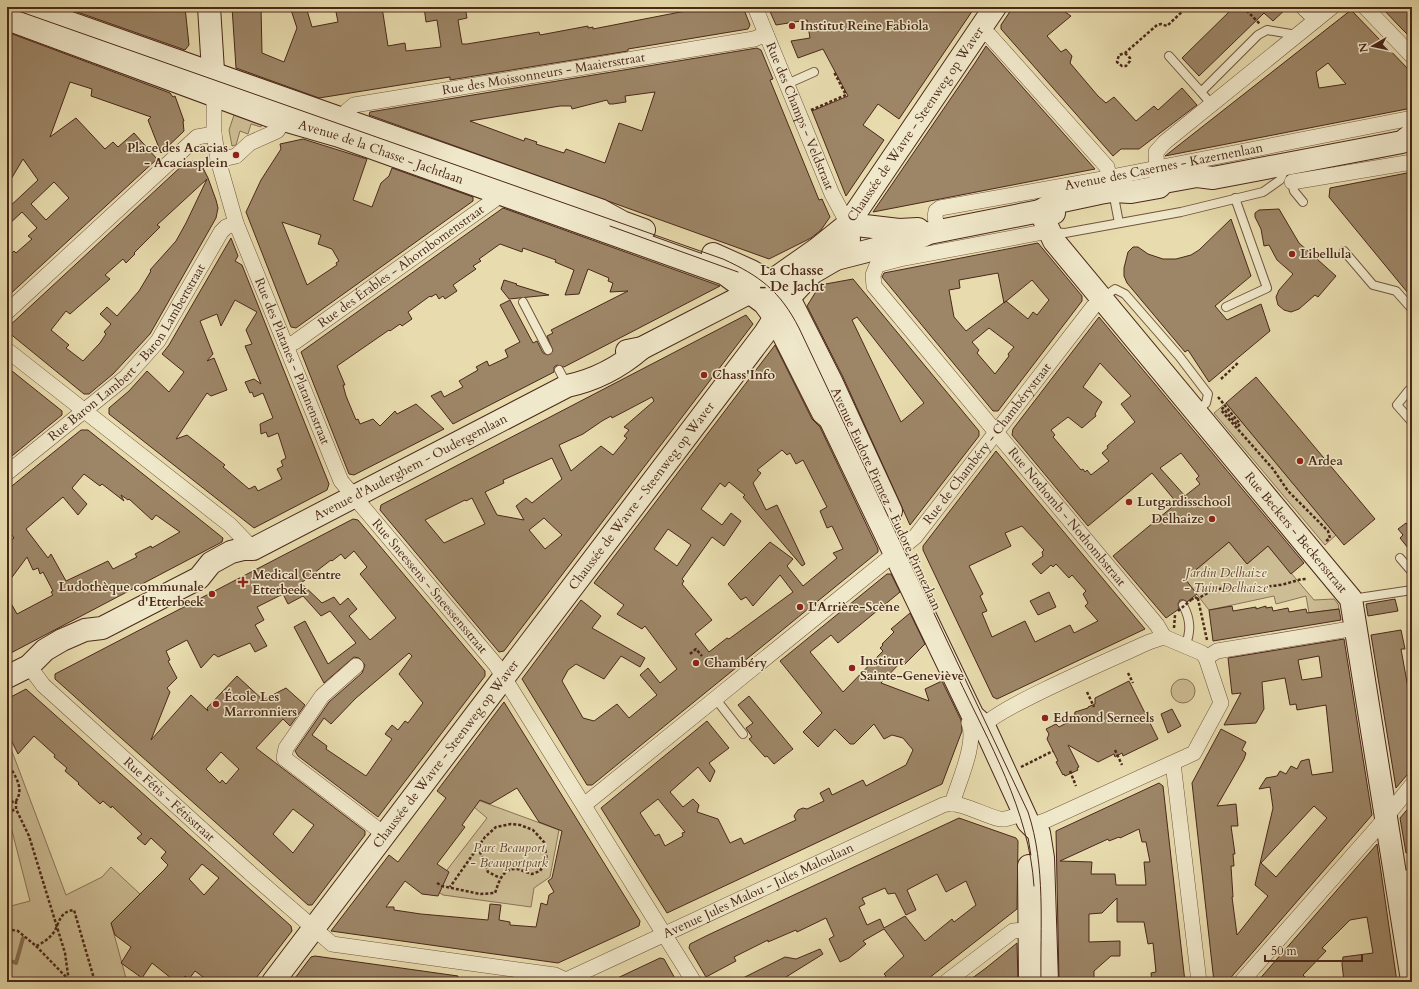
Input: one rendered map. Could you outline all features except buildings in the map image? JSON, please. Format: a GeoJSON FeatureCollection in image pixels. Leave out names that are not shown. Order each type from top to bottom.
{"type":"FeatureCollection","features":[{"type":"Feature","properties":{"kind":"street"},"geometry":{"type":"LineString","coordinates":[[209,7],[214,134],[218,160],[236,223]]}},
{"type":"Feature","properties":{"kind":"street","name":"Rue des Champs - Veldstraat"},"geometry":{"type":"LineString","coordinates":[[755,7],[832,194],[848,224]]}},
{"type":"Feature","properties":{"kind":"street","name":"Chaussée de Wavre - Steenweg op Waver"},"geometry":{"type":"LineString","coordinates":[[273,982],[765,333],[782,307],[812,273],[836,259],[849,240],[848,224],[995,7]]}},
{"type":"Feature","properties":{"kind":"street"},"geometry":{"type":"LineString","coordinates":[[1303,7],[1316,20]]}},
{"type":"Feature","properties":{"kind":"street"},"geometry":{"type":"LineString","coordinates":[[1158,177],[1156,152],[1165,142],[1332,7]]}},
{"type":"Feature","properties":{"kind":"street"},"geometry":{"type":"LineString","coordinates":[[1365,7],[1412,56]]}},
{"type":"Feature","properties":{"kind":"street","name":"Avenue de la Chasse - Jachtlaan"},"geometry":{"type":"LineString","coordinates":[[17,13],[213,84],[502,185],[725,274],[761,286]]}},
{"type":"Feature","properties":{"kind":"street"},"geometry":{"type":"LineString","coordinates":[[980,29],[990,36],[1107,167],[1117,190]]}},
{"type":"Feature","properties":{"kind":"street","name":"Rue des Moissonneurs - Maaiersstraat"},"geometry":{"type":"LineString","coordinates":[[342,128],[347,111],[354,105],[754,39],[766,34]]}},
{"type":"Feature","properties":{"kind":"street","name":"Avenue de la Chasse - Jachtlaan"},"geometry":{"type":"LineString","coordinates":[[213,84],[270,116],[342,128]]}},
{"type":"Feature","properties":{"kind":"street"},"geometry":{"type":"LineString","coordinates":[[218,160],[236,156],[250,143],[277,131],[282,124],[283,118]]}},
{"type":"Feature","properties":{"kind":"street","name":"Avenue des Casernes - Kazernenlaan"},"geometry":{"type":"LineString","coordinates":[[1290,173],[1396,137],[1412,118]]}},
{"type":"Feature","properties":{"kind":"street"},"geometry":{"type":"LineString","coordinates":[[7,312],[197,137],[214,134]]}},
{"type":"Feature","properties":{"kind":"street","name":"Avenue des Casernes - Kazernenlaan"},"geometry":{"type":"LineString","coordinates":[[836,259],[918,238],[933,232],[1040,211],[1056,213],[1117,190],[1158,177],[1396,137]]}},
{"type":"Feature","properties":{"kind":"street","name":"Avenue des Casernes - Kazernenlaan"},"geometry":{"type":"LineString","coordinates":[[1158,177],[1166,192],[1199,186],[1213,178],[1412,162]]}},
{"type":"Feature","properties":{"kind":"street","name":"Avenue de la Chasse - Jachtlaan"},"geometry":{"type":"LineString","coordinates":[[502,185],[600,210],[617,223],[724,258],[761,286]]}},
{"type":"Feature","properties":{"kind":"street","name":"Rue des Érables - Ahornbomenstraat"},"geometry":{"type":"LineString","coordinates":[[286,346],[295,342],[494,200],[502,185]]}},
{"type":"Feature","properties":{"kind":"street","name":"Avenue des Casernes - Kazernenlaan"},"geometry":{"type":"LineString","coordinates":[[933,232],[936,211],[940,208],[1117,190]]}},
{"type":"Feature","properties":{"kind":"street","name":"Rue Beckers - Beckersstraat"},"geometry":{"type":"LineString","coordinates":[[1040,211],[1054,241],[1351,599],[1386,816],[1402,875],[1412,980]]}},
{"type":"Feature","properties":{"kind":"street","name":"Rue des Platanes - Platanenstraat"},"geometry":{"type":"LineString","coordinates":[[236,223],[341,481],[354,497]]}},
{"type":"Feature","properties":{"kind":"street","name":"Rue Baron Lambert - Baron Lambertstraat"},"geometry":{"type":"LineString","coordinates":[[7,473],[85,412],[126,377],[158,341],[221,232],[226,227],[236,223]]}},
{"type":"Feature","properties":{"kind":"street","name":"Avenue des Casernes - Kazernenlaan"},"geometry":{"type":"LineString","coordinates":[[848,224],[899,230],[917,229],[933,232]]}},
{"type":"Feature","properties":{"kind":"street","name":"Avenue d'Auderghem - Oudergemlaan"},"geometry":{"type":"LineString","coordinates":[[7,677],[29,666],[45,650],[62,640],[85,630],[102,628],[199,578],[211,563],[231,552],[243,549],[253,549],[354,497],[563,378],[583,383],[604,374],[626,361],[642,348],[761,286],[817,249],[848,224]]}},
{"type":"Feature","properties":{"kind":"street","name":"Rue Nothomb - Nothombstraat"},"geometry":{"type":"LineString","coordinates":[[1049,231],[900,259],[877,265],[873,275],[874,286],[1156,625],[1164,638]]}},
{"type":"Feature","properties":{"kind":"street","name":"Avenue Eudore Pirmez - Eudore Pirmezlaan"},"geometry":{"type":"LineString","coordinates":[[761,286],[764,303],[782,307],[822,413],[830,419],[900,548],[984,711],[973,733],[1017,809]]}},
{"type":"Feature","properties":{"kind":"street","name":"Rue de Chambéry - Chambérystraat"},"geometry":{"type":"LineString","coordinates":[[584,805],[915,537],[1094,306],[1102,299]]}},
{"type":"Feature","properties":{"kind":"street"},"geometry":{"type":"LineString","coordinates":[[7,350],[230,525],[253,549]]}},
{"type":"Feature","properties":{"kind":"street","name":"Rue Sneessens - Sneessensstraat"},"geometry":{"type":"LineString","coordinates":[[354,497],[496,665],[694,982]]}},
{"type":"Feature","properties":{"kind":"street"},"geometry":{"type":"LineString","coordinates":[[1017,809],[1001,819],[952,804],[973,733],[990,720],[1023,701],[1149,642],[1164,638],[1202,654],[1356,628]]}},
{"type":"Feature","properties":{"kind":"street"},"geometry":{"type":"LineString","coordinates":[[1017,809],[1036,824],[1194,753],[1221,703],[1207,652]]}},
{"type":"Feature","properties":{"kind":"street","name":"Rue Fétis - Fétisstraat"},"geometry":{"type":"LineString","coordinates":[[29,666],[42,685],[313,929],[332,944],[555,975],[566,981]]}},
{"type":"Feature","properties":{"kind":"street"},"geometry":{"type":"LineString","coordinates":[[356,666],[322,696],[286,748],[284,758],[384,834]]}},
{"type":"Feature","properties":{"kind":"street"},"geometry":{"type":"LineString","coordinates":[[1173,763],[1199,982]]}},
{"type":"Feature","properties":{"kind":"street"},"geometry":{"type":"LineString","coordinates":[[1241,982],[1412,786]]}},
{"type":"Feature","properties":{"kind":"street","name":"Avenue Jules Malou - Jules Maloulaan"},"geometry":{"type":"LineString","coordinates":[[566,981],[943,805],[952,804]]}},
{"type":"Feature","properties":{"kind":"street"},"geometry":{"type":"LineString","coordinates":[[1017,809],[1024,836],[1047,982]]}},
{"type":"Feature","properties":{"kind":"street"},"geometry":{"type":"LineString","coordinates":[[946,982],[1013,930],[1038,929]]}},
{"type":"Feature","properties":{"kind":"street"},"geometry":{"type":"LineString","coordinates":[[1030,982],[1038,929]]}},
{"type":"Feature","properties":{"kind":"lane"},"geometry":{"type":"LineString","coordinates":[[1202,92],[1258,35],[1267,30],[1297,35]]}},
{"type":"Feature","properties":{"kind":"lane"},"geometry":{"type":"LineString","coordinates":[[1170,56],[1212,104]]}},
{"type":"Feature","properties":{"kind":"lane"},"geometry":{"type":"LineString","coordinates":[[787,84],[814,72]]}},
{"type":"Feature","properties":{"kind":"lane"},"geometry":{"type":"LineString","coordinates":[[1049,231],[1065,233],[1181,212],[1263,192],[1290,173],[1294,191],[1303,202]]}},
{"type":"Feature","properties":{"kind":"lane","name":"Avenue de la Chasse - Jachtlaan"},"geometry":{"type":"LineString","coordinates":[[502,185],[538,198]]}},
{"type":"Feature","properties":{"kind":"lane"},"geometry":{"type":"LineString","coordinates":[[1117,190],[1119,223]]}},
{"type":"Feature","properties":{"kind":"lane"},"geometry":{"type":"LineString","coordinates":[[1226,307],[1267,288],[1235,198]]}},
{"type":"Feature","properties":{"kind":"lane","name":"Avenue de la Chasse - Jachtlaan"},"geometry":{"type":"LineString","coordinates":[[575,210],[617,223],[649,236]]}},
{"type":"Feature","properties":{"kind":"lane"},"geometry":{"type":"LineString","coordinates":[[1344,251],[1373,285],[1396,291],[1412,309]]}},
{"type":"Feature","properties":{"kind":"lane"},"geometry":{"type":"LineString","coordinates":[[702,255],[740,270],[761,286]]}},
{"type":"Feature","properties":{"kind":"lane"},"geometry":{"type":"LineString","coordinates":[[523,302],[548,350]]}},
{"type":"Feature","properties":{"kind":"lane","name":"Avenue Eudore Pirmez - Eudore Pirmezlaan"},"geometry":{"type":"LineString","coordinates":[[782,307],[793,322],[816,370]]}},
{"type":"Feature","properties":{"kind":"lane"},"geometry":{"type":"LineString","coordinates":[[1412,389],[1409,390],[1397,405],[1412,422]]}},
{"type":"Feature","properties":{"kind":"lane","name":"Avenue Eudore Pirmez - Eudore Pirmezlaan"},"geometry":{"type":"LineString","coordinates":[[836,414],[900,548]]}},
{"type":"Feature","properties":{"kind":"lane"},"geometry":{"type":"LineString","coordinates":[[1400,558],[1412,572]]}},
{"type":"Feature","properties":{"kind":"lane"},"geometry":{"type":"LineString","coordinates":[[1351,599],[1412,590]]}},
{"type":"Feature","properties":{"kind":"lane"},"geometry":{"type":"LineString","coordinates":[[1180,608],[1189,618],[1190,636],[1185,647]]}},
{"type":"Feature","properties":{"kind":"lane"},"geometry":{"type":"LineString","coordinates":[[715,698],[743,734]]}},
{"type":"Feature","properties":{"kind":"lane"},"geometry":{"type":"LineString","coordinates":[[1038,929],[1039,982]]}},
{"type":"Feature","properties":{"kind":"path"},"geometry":{"type":"LineString","coordinates":[[1125,53],[1130,58],[1129,64],[1122,66],[1119,65],[1117,58],[1119,55],[1125,53],[1157,25],[1161,24],[1167,26],[1188,7]]}},
{"type":"Feature","properties":{"kind":"path"},"geometry":{"type":"LineString","coordinates":[[1243,7],[1262,26]]}},
{"type":"Feature","properties":{"kind":"path"},"geometry":{"type":"LineString","coordinates":[[808,111],[846,95],[834,72],[832,72]]}},
{"type":"Feature","properties":{"kind":"path"},"geometry":{"type":"LineString","coordinates":[[1221,379],[1239,362]]}},
{"type":"Feature","properties":{"kind":"path"},"geometry":{"type":"LineString","coordinates":[[1215,394],[1240,424],[1238,426],[1223,408],[1221,410],[1257,453],[1273,469],[1288,491],[1328,531],[1330,538]]}},
{"type":"Feature","properties":{"kind":"path"},"geometry":{"type":"LineString","coordinates":[[1180,608],[1195,597],[1198,599],[1205,594],[1232,586],[1274,586],[1285,584],[1296,579],[1307,579]]}},
{"type":"Feature","properties":{"kind":"path"},"geometry":{"type":"LineString","coordinates":[[1198,599],[1207,652]]}},
{"type":"Feature","properties":{"kind":"path"},"geometry":{"type":"LineString","coordinates":[[1174,625],[1175,615]]}},
{"type":"Feature","properties":{"kind":"path"},"geometry":{"type":"LineString","coordinates":[[690,654],[696,649],[702,656]]}},
{"type":"Feature","properties":{"kind":"path"},"geometry":{"type":"LineString","coordinates":[[1128,673],[1133,682]]}},
{"type":"Feature","properties":{"kind":"path"},"geometry":{"type":"LineString","coordinates":[[1087,692],[1094,707]]}},
{"type":"Feature","properties":{"kind":"path"},"geometry":{"type":"LineString","coordinates":[[1115,750],[1122,765]]}},
{"type":"Feature","properties":{"kind":"path"},"geometry":{"type":"LineString","coordinates":[[1019,768],[1053,751]]}},
{"type":"Feature","properties":{"kind":"path"},"geometry":{"type":"LineString","coordinates":[[7,762],[20,788],[16,801],[16,809],[29,836],[65,953],[69,981]]}},
{"type":"Feature","properties":{"kind":"path"},"geometry":{"type":"LineString","coordinates":[[7,776],[11,769]]}},
{"type":"Feature","properties":{"kind":"path"},"geometry":{"type":"LineString","coordinates":[[1070,771],[1076,786]]}},
{"type":"Feature","properties":{"kind":"path"},"geometry":{"type":"LineString","coordinates":[[7,800],[12,802],[16,801]]}},
{"type":"Feature","properties":{"kind":"path"},"geometry":{"type":"LineString","coordinates":[[7,814],[16,809]]}},
{"type":"Feature","properties":{"kind":"path"},"geometry":{"type":"LineString","coordinates":[[437,882],[450,887],[480,894],[495,893],[500,878],[508,871],[516,869],[532,874],[543,867],[547,860],[547,849],[539,834],[520,824],[496,827],[491,830],[450,887]]}},
{"type":"Feature","properties":{"kind":"path"},"geometry":{"type":"LineString","coordinates":[[478,847],[488,872],[500,878]]}},
{"type":"Feature","properties":{"kind":"path"},"geometry":{"type":"LineString","coordinates":[[36,946],[53,934],[60,916],[65,912],[74,910],[95,982]]}},
{"type":"Feature","properties":{"kind":"path"},"geometry":{"type":"LineString","coordinates":[[7,929],[18,931],[36,946],[69,981]]}},
{"type":"Feature","properties":{"kind":"green space"},"geometry":{"type":"Polygon","coordinates":[[[235,112],[263,122],[261,127],[251,124],[248,134],[240,131],[236,145],[232,146],[229,130],[235,112]]]}},
{"type":"Feature","properties":{"kind":"green space"},"geometry":{"type":"Polygon","coordinates":[[[1226,403],[1336,535],[1325,545],[1214,413],[1226,403]]]}},
{"type":"Feature","properties":{"kind":"green space","name":"Jardin Delhaize - Tuin Delhaize"},"geometry":{"type":"Polygon","coordinates":[[[1229,542],[1247,564],[1268,546],[1314,600],[1334,599],[1338,604],[1339,609],[1309,613],[1306,596],[1276,604],[1274,596],[1209,610],[1185,579],[1229,542]]]}},
{"type":"Feature","properties":{"kind":"green space"},"geometry":{"type":"Polygon","coordinates":[[[1183,679],[1191,683],[1195,691],[1191,699],[1183,703],[1175,699],[1171,691],[1175,683],[1183,679]]]}},
{"type":"Feature","properties":{"kind":"green space"},"geometry":{"type":"Polygon","coordinates":[[[7,738],[66,895],[102,877],[111,867],[140,894],[111,923],[127,982],[7,982],[7,907],[30,901],[10,823],[7,826],[7,738]]]}},
{"type":"Feature","properties":{"kind":"green space","name":"Parc Beauport - Beauportpark"},"geometry":{"type":"Polygon","coordinates":[[[472,798],[559,830],[550,877],[534,888],[531,907],[443,895],[434,889],[487,818],[468,802],[472,798]]]}},
{"type":"Feature","properties":{"kind":"waterway"},"geometry":{"type":"LineString","coordinates":[[7,963],[11,961],[16,963],[23,938]]}},
{"type":"Feature","properties":{"kind":"tram line"},"geometry":{"type":"LineString","coordinates":[[7,7],[723,259],[748,272],[768,286],[784,304],[799,328],[1028,812],[1034,833],[1040,875],[1041,982]]}},
{"type":"Feature","properties":{"kind":"tram line"},"geometry":{"type":"LineString","coordinates":[[610,226],[738,272]]}},
{"type":"Feature","properties":{"kind":"tram line"},"geometry":{"type":"LineString","coordinates":[[957,675],[1006,778],[1016,804],[1031,858],[1034,886]]}},
{"type":"Feature","properties":{"kind":"place","name":"Institut Reine Fabiola"},"geometry":{"type":"Point","coordinates":[792,26]}},
{"type":"Feature","properties":{"kind":"place","name":"Place des Acacias - Acaciasplein"},"geometry":{"type":"Point","coordinates":[236,155]}},
{"type":"Feature","properties":{"kind":"place","name":"Libellula"},"geometry":{"type":"Point","coordinates":[1292,254]}},
{"type":"Feature","properties":{"kind":"place","name":"Chass'Info"},"geometry":{"type":"Point","coordinates":[704,375]}},
{"type":"Feature","properties":{"kind":"place","name":"Ardea"},"geometry":{"type":"Point","coordinates":[1300,461]}},
{"type":"Feature","properties":{"kind":"place","name":"Lutgardisschool"},"geometry":{"type":"Point","coordinates":[1129,502]}},
{"type":"Feature","properties":{"kind":"place","name":"Delhaize"},"geometry":{"type":"Point","coordinates":[1212,519]}},
{"type":"Feature","properties":{"kind":"place","name":"Medical Centre Etterbeek"},"geometry":{"type":"Point","coordinates":[243,582]}},
{"type":"Feature","properties":{"kind":"place","name":"Ludothèque communale d'Etterbeek"},"geometry":{"type":"Point","coordinates":[212,594]}},
{"type":"Feature","properties":{"kind":"place","name":"L'Arrière-Scène"},"geometry":{"type":"Point","coordinates":[800,607]}},
{"type":"Feature","properties":{"kind":"place","name":"Chambéry"},"geometry":{"type":"Point","coordinates":[696,663]}},
{"type":"Feature","properties":{"kind":"place","name":"Institut Sainte-Geneviève"},"geometry":{"type":"Point","coordinates":[852,668]}},
{"type":"Feature","properties":{"kind":"place","name":"École Les Marronniers"},"geometry":{"type":"Point","coordinates":[216,704]}},
{"type":"Feature","properties":{"kind":"place","name":"Edmond Serneels"},"geometry":{"type":"Point","coordinates":[1045,718]}},
{"type":"Feature","properties":{"kind":"district","name":"La Chasse - De Jacht"},"geometry":{"type":"Point","coordinates":[792,278]}}]}
